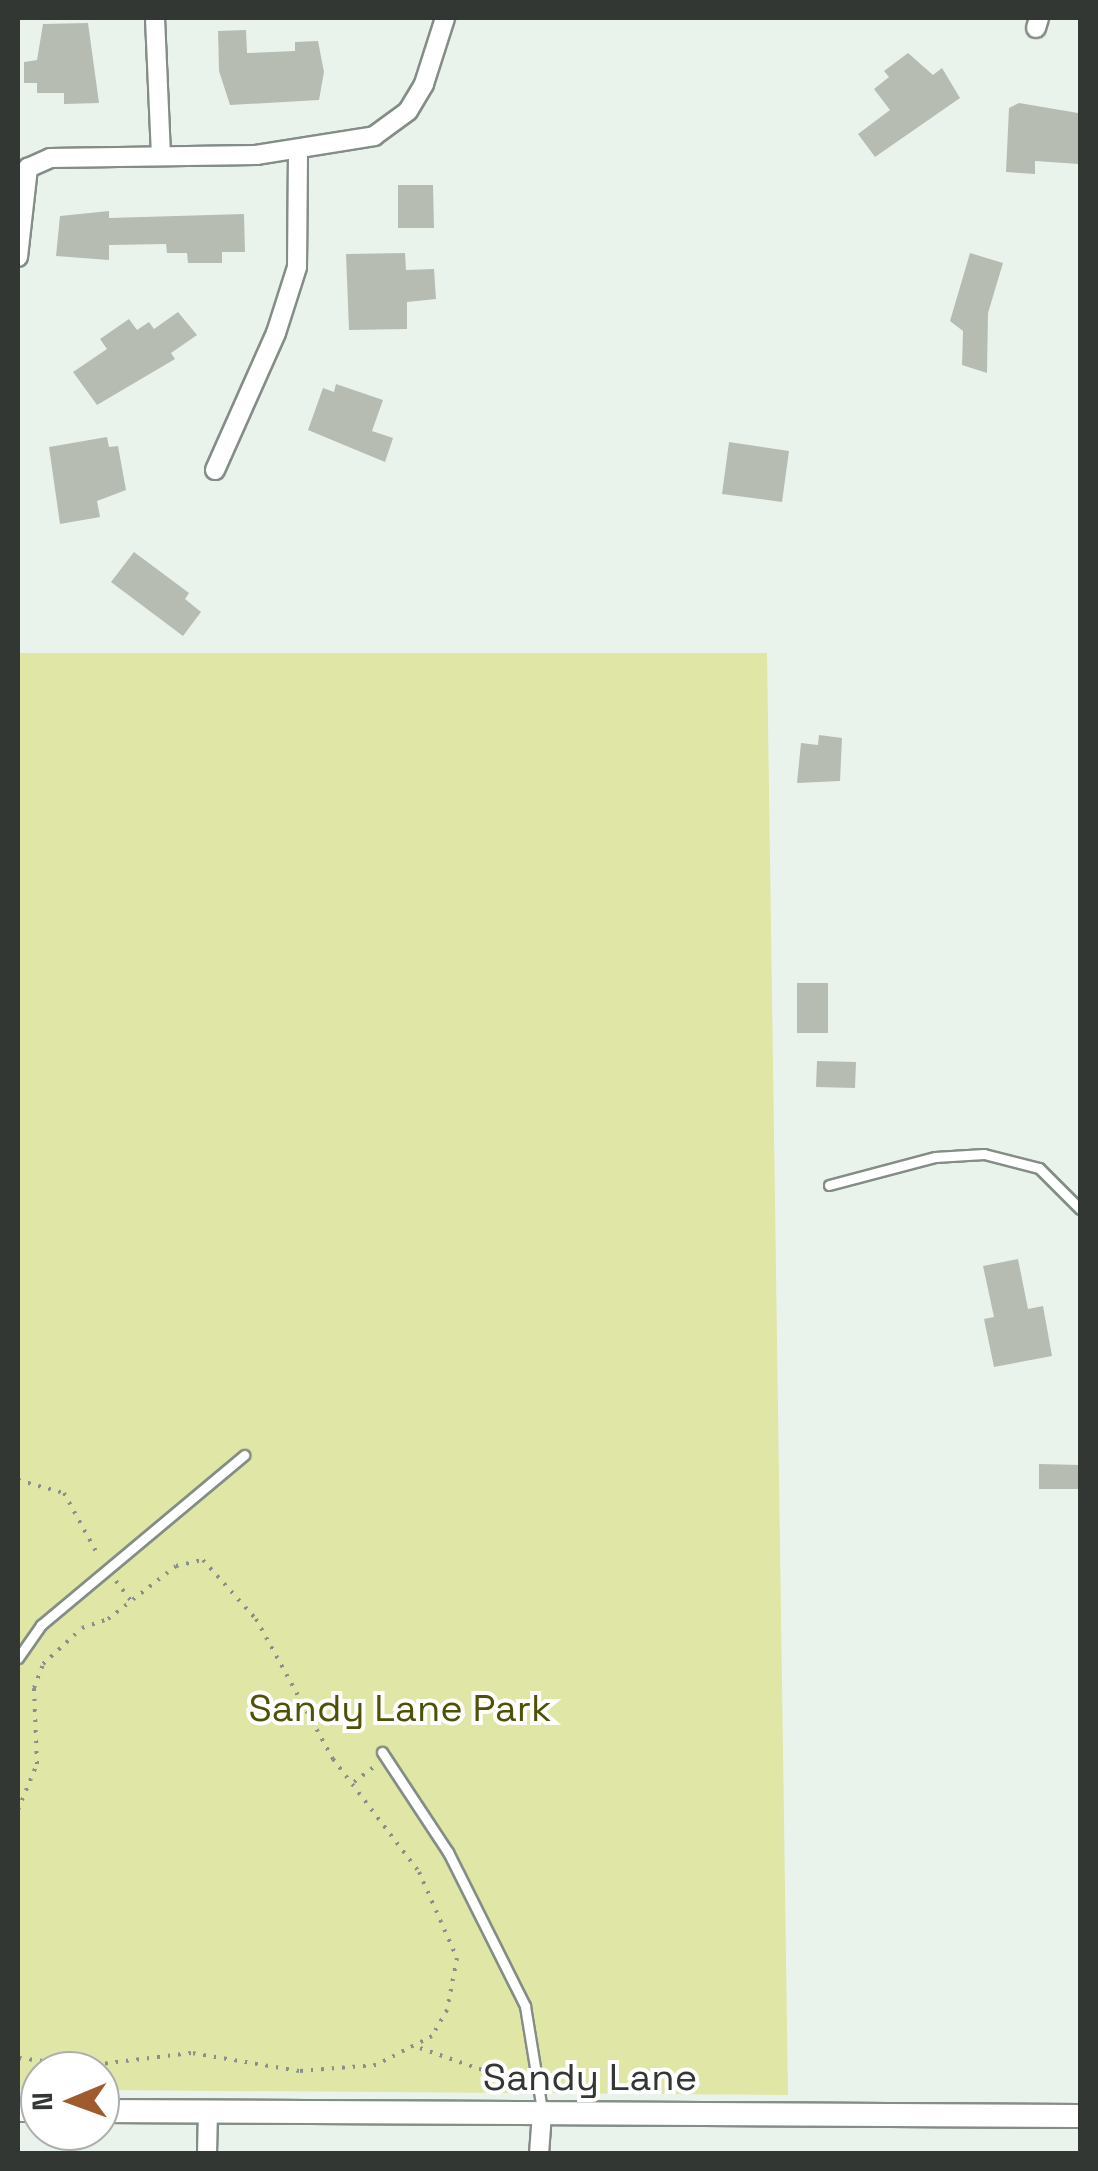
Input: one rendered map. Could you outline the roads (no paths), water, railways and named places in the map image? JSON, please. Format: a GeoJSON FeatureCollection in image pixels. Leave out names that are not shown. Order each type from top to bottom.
{"type":"FeatureCollection","features":[{"type":"Feature","properties":{"kind":"street"},"geometry":{"type":"LineString","coordinates":[[154,18],[161,156]]}},
{"type":"Feature","properties":{"kind":"street"},"geometry":{"type":"LineString","coordinates":[[18,257],[28,168],[50,158],[337,147],[392,126],[424,84],[444,18]]}},
{"type":"Feature","properties":{"kind":"street"},"geometry":{"type":"LineString","coordinates":[[215,470],[276,333],[297,267],[298,151]]}},
{"type":"Feature","properties":{"kind":"street","name":"Sandy Lane"},"geometry":{"type":"LineString","coordinates":[[120,2110],[1080,2116]]}},
{"type":"Feature","properties":{"kind":"street"},"geometry":{"type":"LineString","coordinates":[[208,2111],[208,2154]]}},
{"type":"Feature","properties":{"kind":"street"},"geometry":{"type":"LineString","coordinates":[[540,2154],[542,2113]]}},
{"type":"Feature","properties":{"kind":"lane"},"geometry":{"type":"LineString","coordinates":[[829,1185],[936,1157],[984,1154],[1039,1168],[1080,1210]]}},
{"type":"Feature","properties":{"kind":"lane"},"geometry":{"type":"LineString","coordinates":[[18,1658],[41,1625],[244,1455]]}},
{"type":"Feature","properties":{"kind":"lane"},"geometry":{"type":"LineString","coordinates":[[384,1755],[448,1852],[525,2006],[542,2113]]}},
{"type":"Feature","properties":{"kind":"park label","name":"Sandy Lane Park"},"geometry":{"type":"Point","coordinates":[400,1709]}}]}
